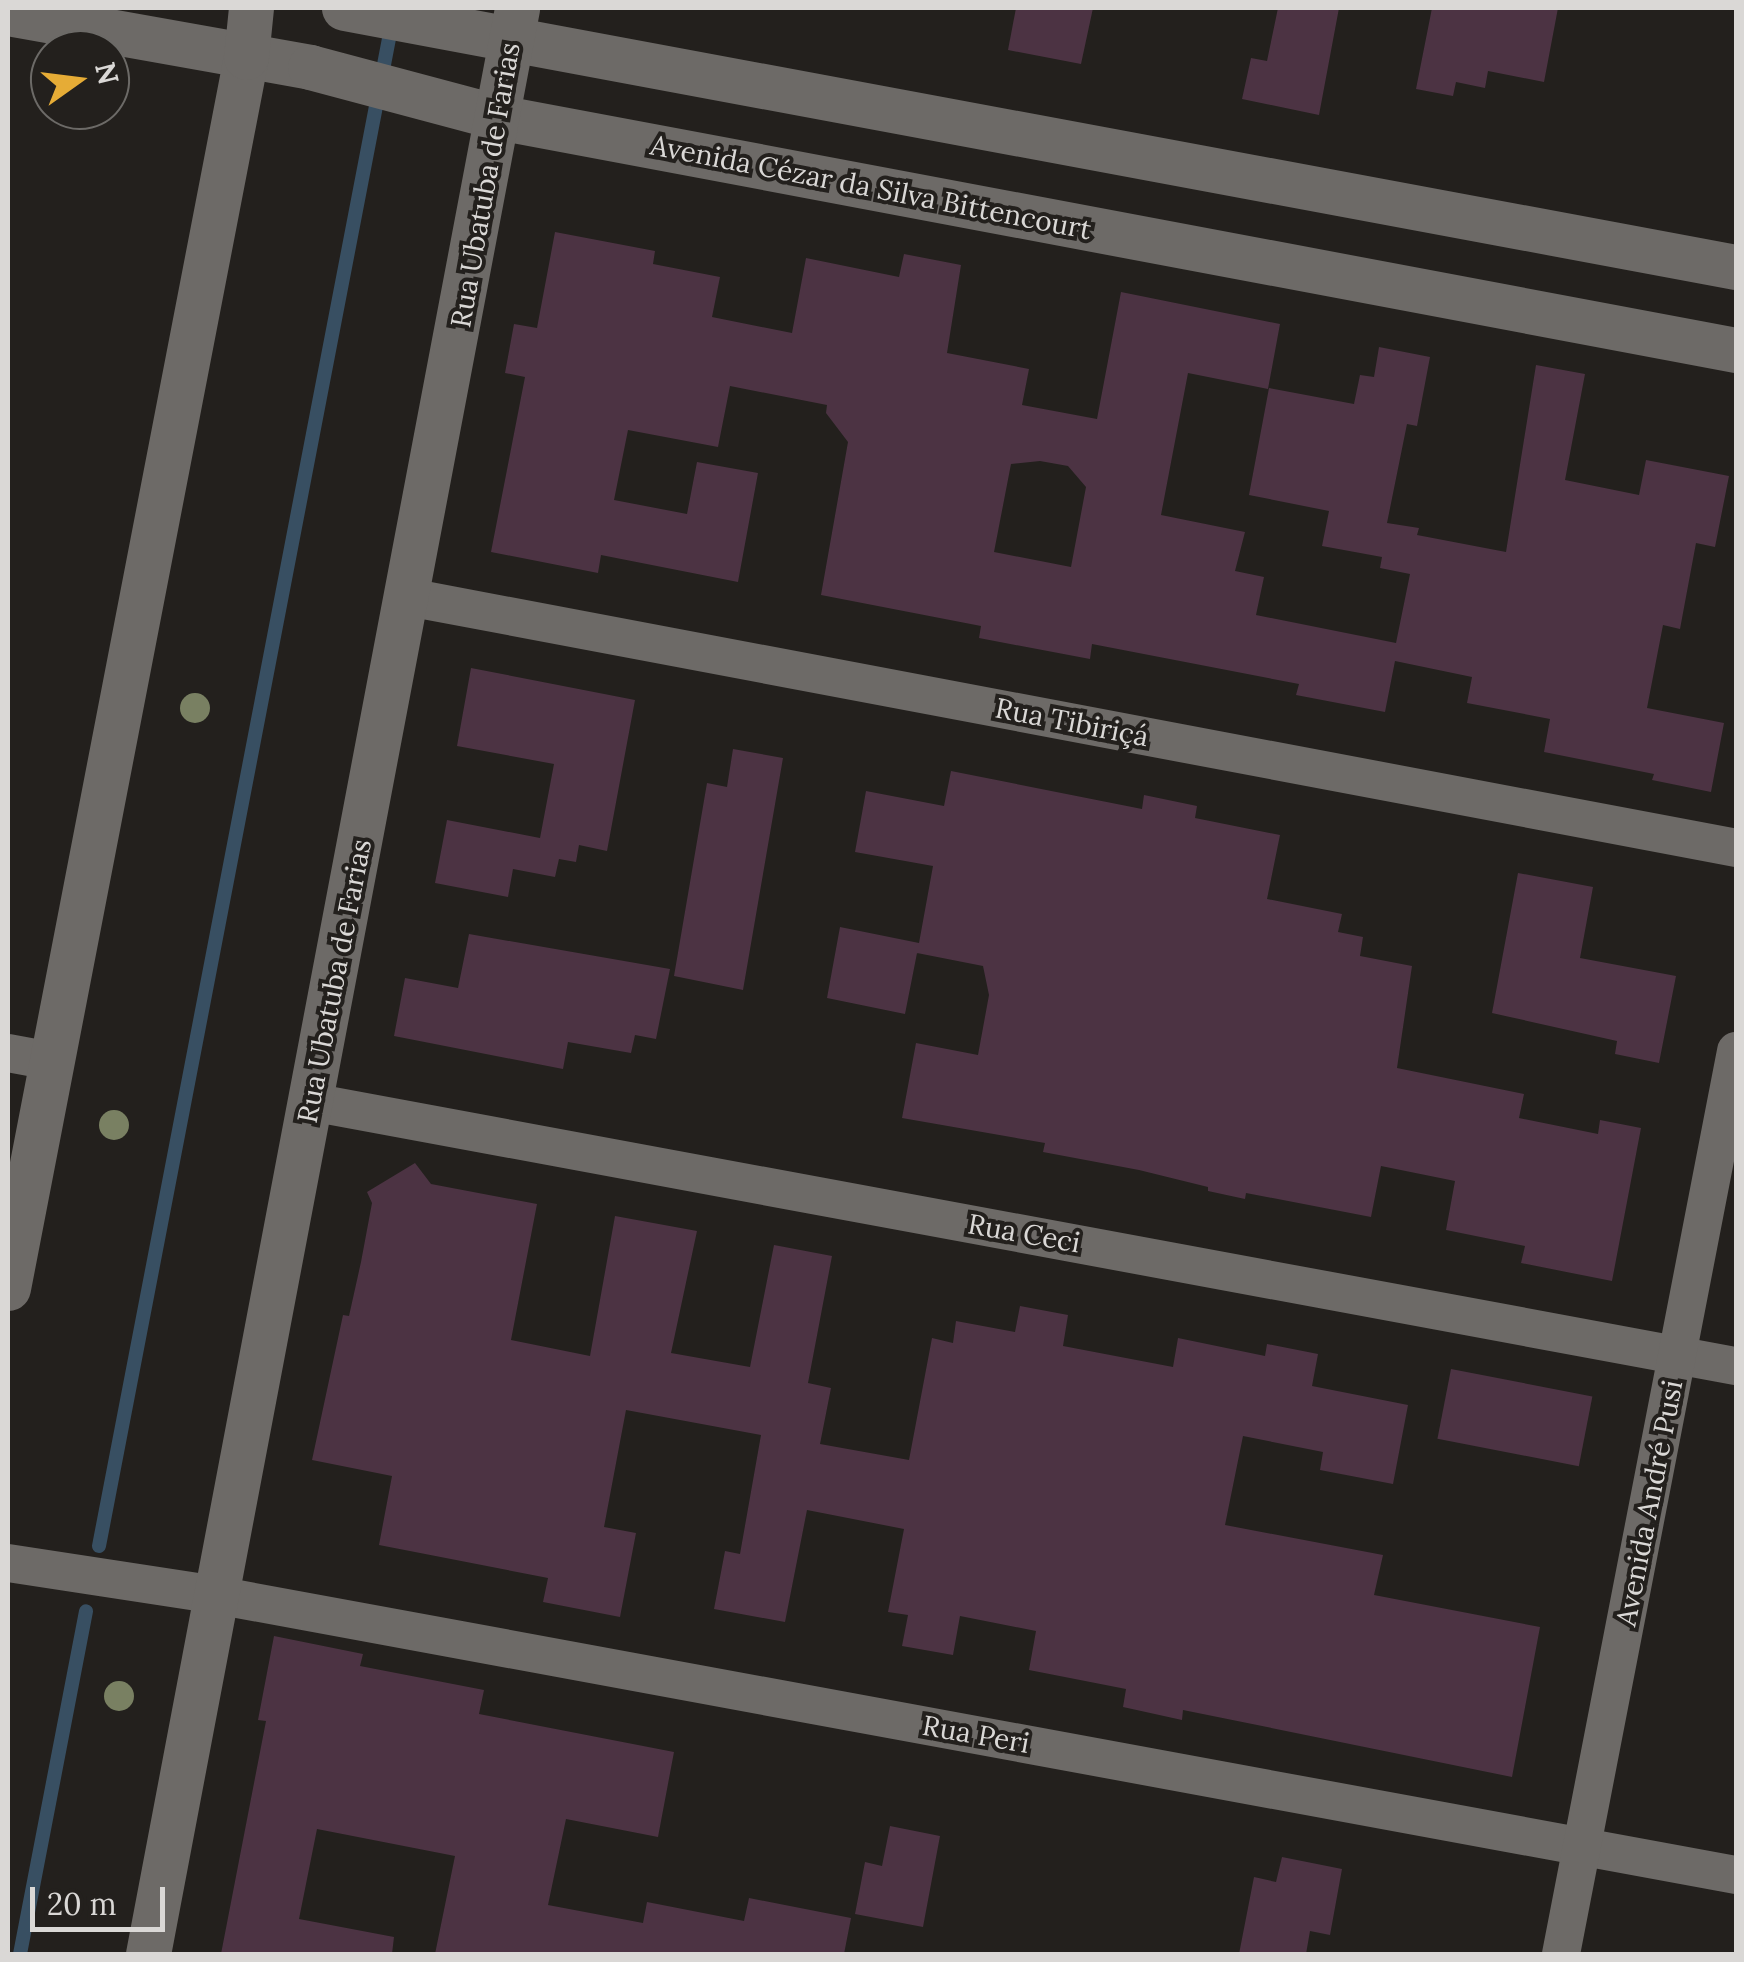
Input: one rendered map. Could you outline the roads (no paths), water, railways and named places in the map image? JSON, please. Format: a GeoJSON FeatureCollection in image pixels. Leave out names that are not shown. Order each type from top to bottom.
{"type":"FeatureCollection","features":[{"type":"Feature","properties":{"kind":"street"},"geometry":{"type":"LineString","coordinates":[[8,1288],[246,57],[251,8]]}},
{"type":"Feature","properties":{"kind":"street"},"geometry":{"type":"LineString","coordinates":[[344,8],[467,28],[514,22],[1736,267]]}},
{"type":"Feature","properties":{"kind":"street","name":"Avenida Cézar da Silva Bittencourt"},"geometry":{"type":"LineString","coordinates":[[8,13],[310,67],[498,117],[1736,350]]}},
{"type":"Feature","properties":{"kind":"street","name":"Rua Ubatuba de Farias"},"geometry":{"type":"LineString","coordinates":[[148,1954],[514,22]]}},
{"type":"Feature","properties":{"kind":"street","name":"Rua Tibiriçá"},"geometry":{"type":"LineString","coordinates":[[408,596],[1736,848]]}},
{"type":"Feature","properties":{"kind":"street","name":"Avenida André Pusi"},"geometry":{"type":"LineString","coordinates":[[1561,1954],[1736,1051]]}},
{"type":"Feature","properties":{"kind":"street"},"geometry":{"type":"LineString","coordinates":[[8,1052],[51,1061]]}},
{"type":"Feature","properties":{"kind":"street","name":"Rua Ceci"},"geometry":{"type":"LineString","coordinates":[[311,1102],[1736,1366]]}},
{"type":"Feature","properties":{"kind":"street","name":"Rua Peri"},"geometry":{"type":"LineString","coordinates":[[8,1563],[216,1594],[1736,1875]]}},
{"type":"Feature","properties":{"kind":"waterway"},"geometry":{"type":"LineString","coordinates":[[99,1546],[392,23]]}},
{"type":"Feature","properties":{"kind":"waterway"},"geometry":{"type":"LineString","coordinates":[[20,1954],[86,1611]]}}]}
